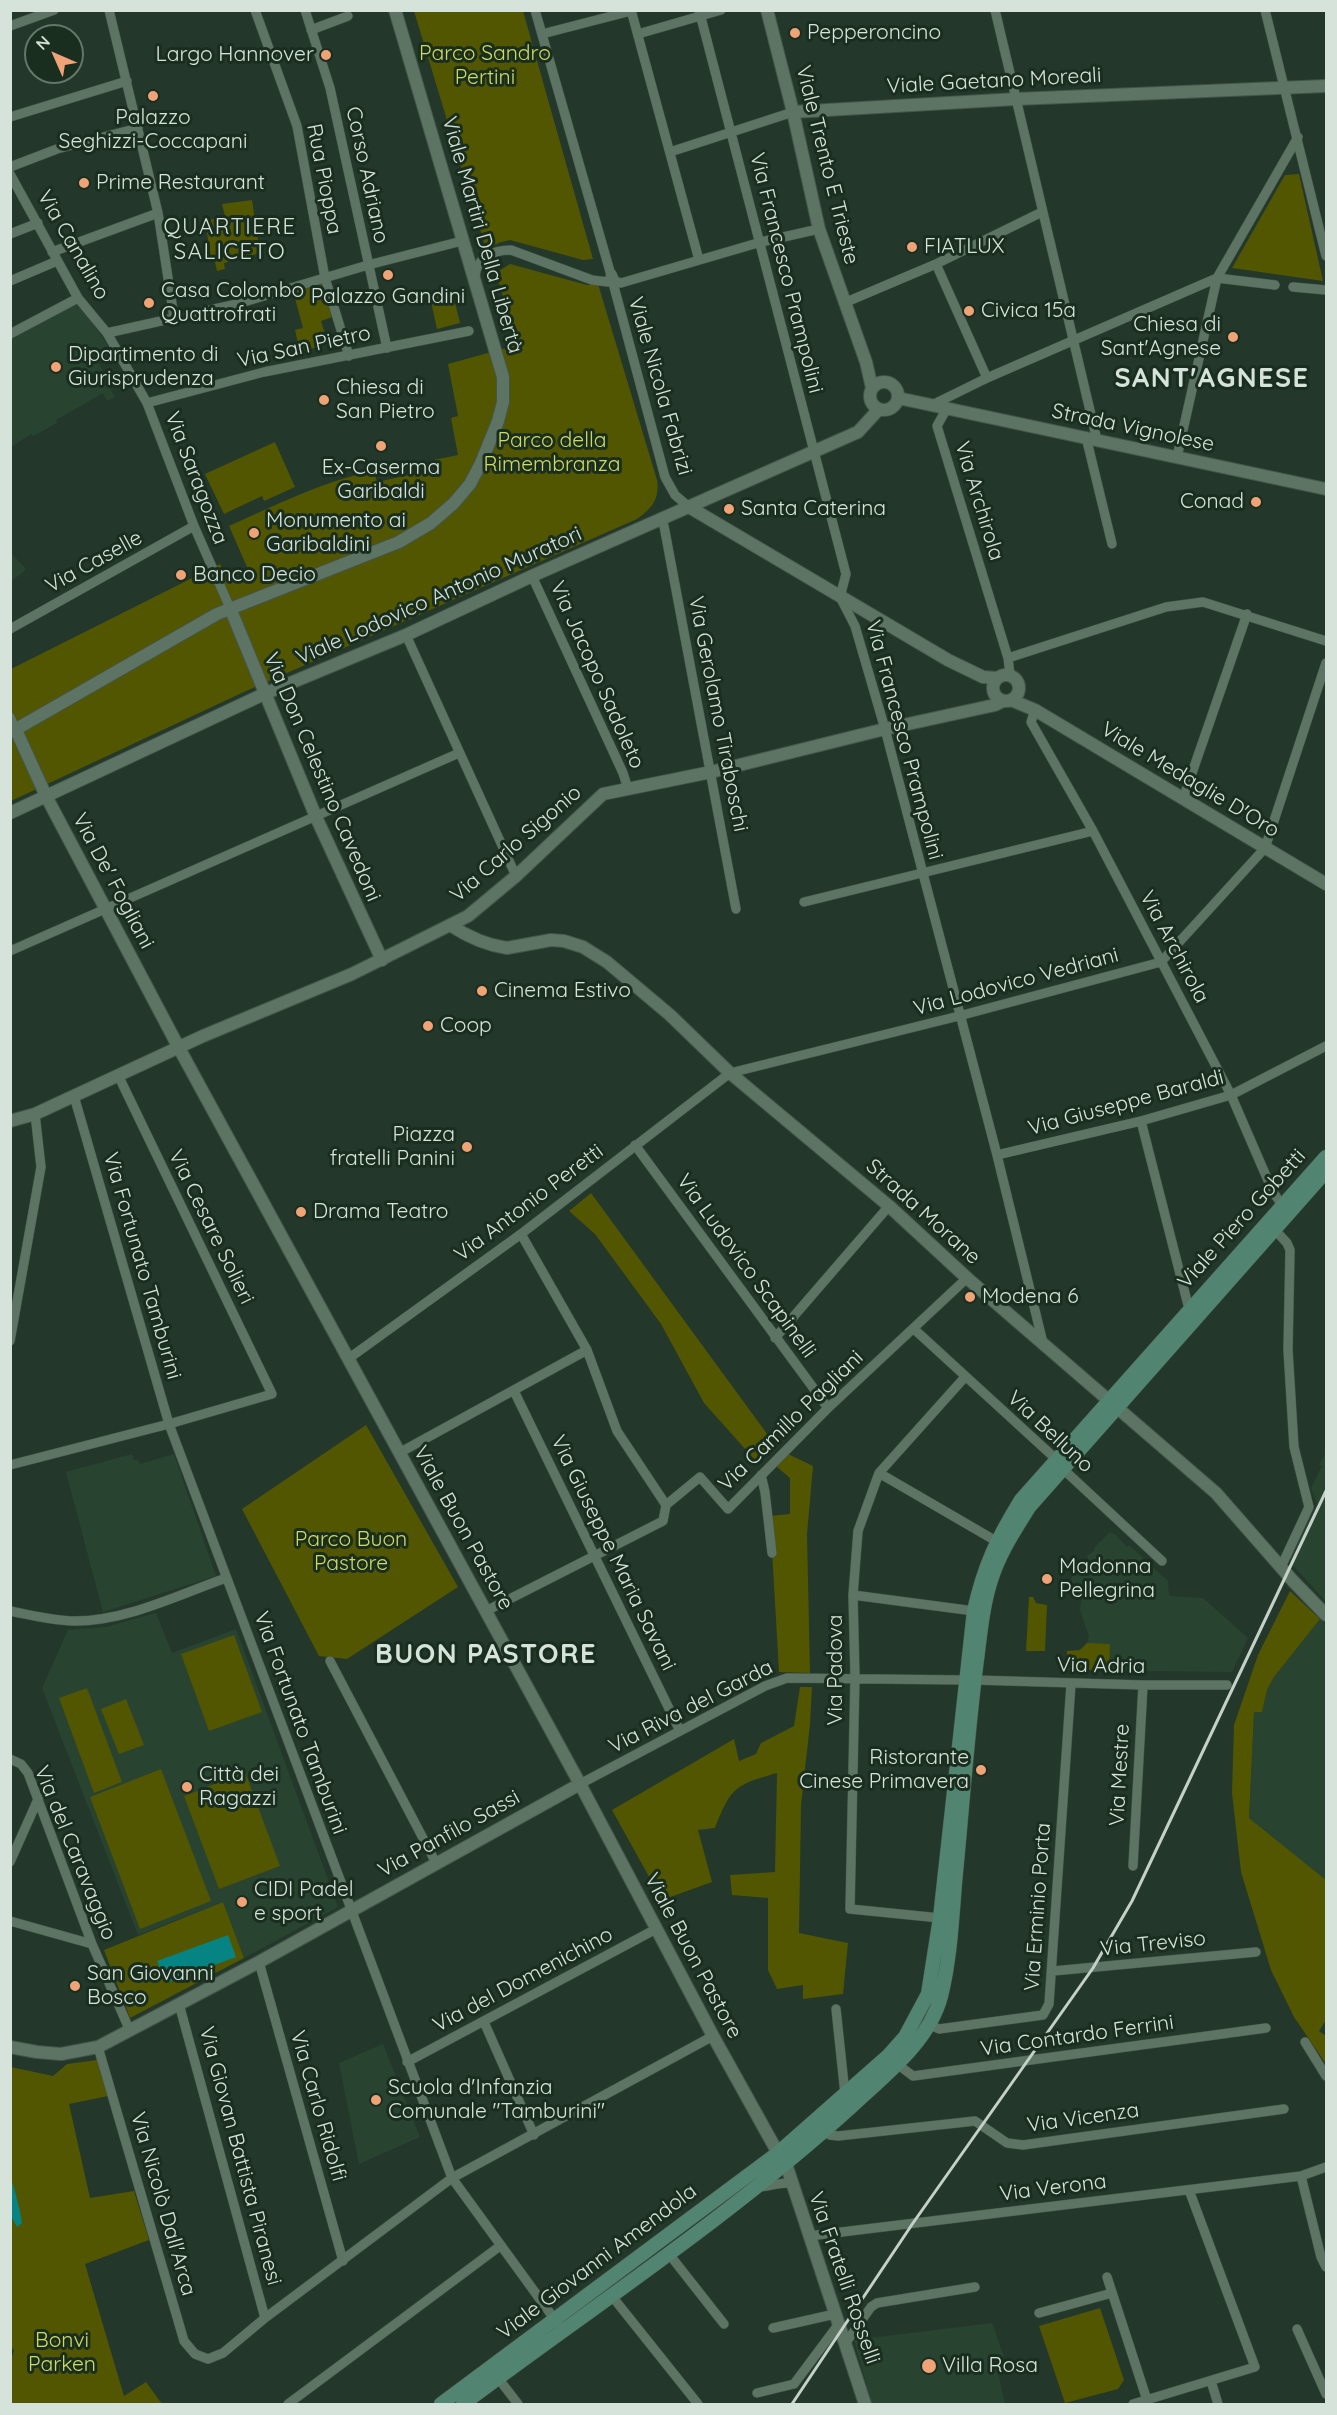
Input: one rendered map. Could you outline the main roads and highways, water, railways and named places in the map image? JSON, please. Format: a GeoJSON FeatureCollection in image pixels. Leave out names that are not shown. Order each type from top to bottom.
{"type":"FeatureCollection","features":[{"type":"Feature","properties":{"kind":"main road","name":"Viale Piero Gobetti"},"geometry":{"type":"LineString","coordinates":[[1194,1313],[1282,1205],[1326,1157]]}},
{"type":"Feature","properties":{"kind":"main road","name":"Viale Piero Gobetti"},"geometry":{"type":"LineString","coordinates":[[893,2060],[941,1998],[946,1919],[979,1611],[992,1578],[1001,1543],[1060,1464],[1113,1403],[1194,1313],[1275,1230],[1326,1171]]}},
{"type":"Feature","properties":{"kind":"main road"},"geometry":{"type":"LineString","coordinates":[[782,2159],[845,2094],[893,2060]]}},
{"type":"Feature","properties":{"kind":"main road"},"geometry":{"type":"LineString","coordinates":[[782,2159],[824,2131],[893,2060]]}},
{"type":"Feature","properties":{"kind":"main road","name":"Viale Giovanni Amendola"},"geometry":{"type":"LineString","coordinates":[[463,2404],[498,2378],[559,2325],[611,2295],[757,2187],[782,2159]]}},
{"type":"Feature","properties":{"kind":"main road","name":"Viale Giovanni Amendola"},"geometry":{"type":"LineString","coordinates":[[441,2404],[559,2325],[782,2159]]}},
{"type":"Feature","properties":{"kind":"water"},"geometry":{"type":"Polygon","coordinates":[[[228,1935],[236,1957],[166,1983],[157,1961],[228,1935]]]}},
{"type":"Feature","properties":{"kind":"water"},"geometry":{"type":"Polygon","coordinates":[[[10,2178],[22,2223],[17,2227],[11,2216],[10,2178]]]}},
{"type":"Feature","properties":{"kind":"railway"},"geometry":{"type":"LineString","coordinates":[[792,2404],[913,2223],[1093,1968],[1132,1901],[1326,1491]]}},
{"type":"Feature","properties":{"kind":"place","name":"Pepperoncino"},"geometry":{"type":"Point","coordinates":[795,33]}},
{"type":"Feature","properties":{"kind":"place","name":"Largo Hannover"},"geometry":{"type":"Point","coordinates":[326,55]}},
{"type":"Feature","properties":{"kind":"place","name":"Palazzo Seghizzi-Coccapani"},"geometry":{"type":"Point","coordinates":[153,96]}},
{"type":"Feature","properties":{"kind":"place","name":"Prime Restaurant"},"geometry":{"type":"Point","coordinates":[84,183]}},
{"type":"Feature","properties":{"kind":"place","name":"FIATLUX"},"geometry":{"type":"Point","coordinates":[912,247]}},
{"type":"Feature","properties":{"kind":"place","name":"Palazzo Gandini"},"geometry":{"type":"Point","coordinates":[388,275]}},
{"type":"Feature","properties":{"kind":"place","name":"Casa Colombo Quattrofrati"},"geometry":{"type":"Point","coordinates":[149,303]}},
{"type":"Feature","properties":{"kind":"place","name":"Civica 15a"},"geometry":{"type":"Point","coordinates":[969,311]}},
{"type":"Feature","properties":{"kind":"place","name":"Chiesa di Sant'Agnese"},"geometry":{"type":"Point","coordinates":[1233,337]}},
{"type":"Feature","properties":{"kind":"place","name":"Dipartimento di Giurisprudenza"},"geometry":{"type":"Point","coordinates":[56,367]}},
{"type":"Feature","properties":{"kind":"place","name":"Chiesa di San Pietro"},"geometry":{"type":"Point","coordinates":[324,400]}},
{"type":"Feature","properties":{"kind":"place","name":"Ex-Caserma Garibaldi"},"geometry":{"type":"Point","coordinates":[381,446]}},
{"type":"Feature","properties":{"kind":"place","name":"Conad"},"geometry":{"type":"Point","coordinates":[1256,502]}},
{"type":"Feature","properties":{"kind":"place","name":"Santa Caterina"},"geometry":{"type":"Point","coordinates":[729,509]}},
{"type":"Feature","properties":{"kind":"place","name":"Monumento ai Garibaldini"},"geometry":{"type":"Point","coordinates":[254,533]}},
{"type":"Feature","properties":{"kind":"place","name":"Banco Decio"},"geometry":{"type":"Point","coordinates":[181,575]}},
{"type":"Feature","properties":{"kind":"place","name":"Cinema Estivo"},"geometry":{"type":"Point","coordinates":[482,991]}},
{"type":"Feature","properties":{"kind":"place","name":"Coop"},"geometry":{"type":"Point","coordinates":[428,1026]}},
{"type":"Feature","properties":{"kind":"place","name":"Piazza fratelli Panini"},"geometry":{"type":"Point","coordinates":[467,1147]}},
{"type":"Feature","properties":{"kind":"place","name":"Drama Teatro"},"geometry":{"type":"Point","coordinates":[301,1212]}},
{"type":"Feature","properties":{"kind":"place","name":"Modena 6"},"geometry":{"type":"Point","coordinates":[970,1297]}},
{"type":"Feature","properties":{"kind":"place","name":"Madonna Pellegrina"},"geometry":{"type":"Point","coordinates":[1047,1579]}},
{"type":"Feature","properties":{"kind":"place","name":"Ristorante Cinese Primavera"},"geometry":{"type":"Point","coordinates":[981,1770]}},
{"type":"Feature","properties":{"kind":"place","name":"Città dei Ragazzi"},"geometry":{"type":"Point","coordinates":[187,1787]}},
{"type":"Feature","properties":{"kind":"place","name":"CIDI Padel e sport"},"geometry":{"type":"Point","coordinates":[242,1902]}},
{"type":"Feature","properties":{"kind":"place","name":"San Giovanni Bosco"},"geometry":{"type":"Point","coordinates":[75,1986]}},
{"type":"Feature","properties":{"kind":"place","name":"Scuola d'Infanzia Comunale \"Tamburini\""},"geometry":{"type":"Point","coordinates":[376,2100]}},
{"type":"Feature","properties":{"kind":"place","name":"Villa Rosa"},"geometry":{"type":"Point","coordinates":[929,2366]}},
{"type":"Feature","properties":{"kind":"district","name":"QUARTIERE SALICETO"},"geometry":{"type":"Point","coordinates":[230,240]}},
{"type":"Feature","properties":{"kind":"district","name":"SANT'AGNESE"},"geometry":{"type":"Point","coordinates":[1212,379]}},
{"type":"Feature","properties":{"kind":"district","name":"BUON PASTORE"},"geometry":{"type":"Point","coordinates":[486,1655]}},
{"type":"Feature","properties":{"kind":"park label","name":"Parco Sandro Pertini"},"geometry":{"type":"Point","coordinates":[485,66]}},
{"type":"Feature","properties":{"kind":"park label","name":"Parco della Rimembranza"},"geometry":{"type":"Point","coordinates":[552,453]}},
{"type":"Feature","properties":{"kind":"park label","name":"Parco Buon Pastore"},"geometry":{"type":"Point","coordinates":[351,1552]}},
{"type":"Feature","properties":{"kind":"park label","name":"Bonvi Parken"},"geometry":{"type":"Point","coordinates":[62,2353]}}]}
